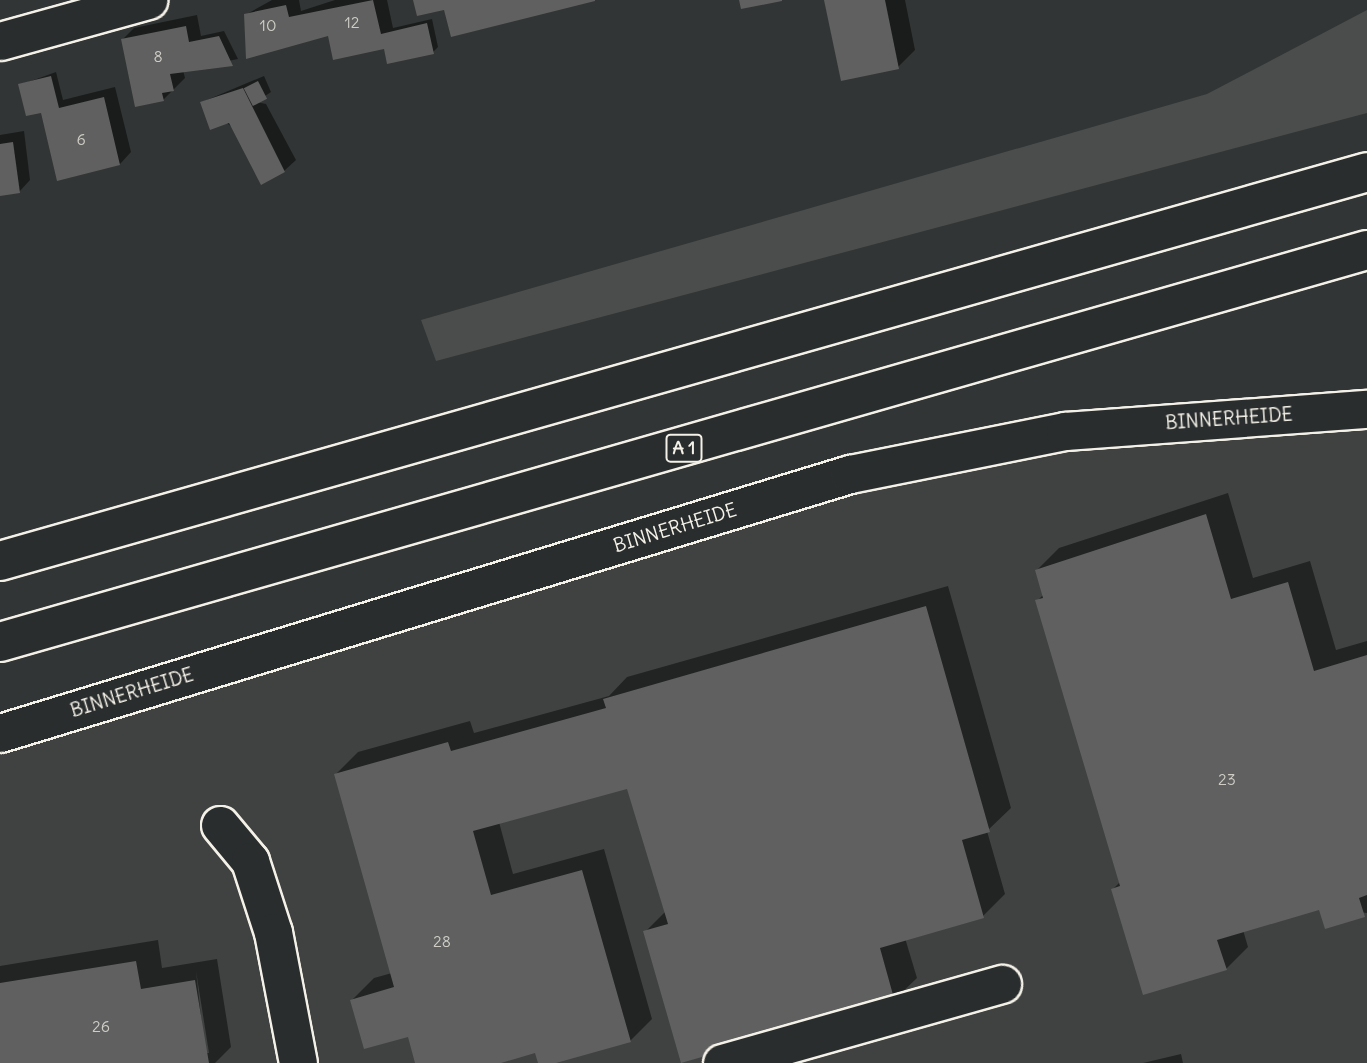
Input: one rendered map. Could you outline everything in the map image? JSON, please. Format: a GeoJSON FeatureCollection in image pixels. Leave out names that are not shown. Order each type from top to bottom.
{"type":"FeatureCollection","features":[{"type":"Feature","properties":{"kind":"highway"},"geometry":{"type":"LineString","coordinates":[[0,561],[1367,172]]}},
{"type":"Feature","properties":{"kind":"highway","name":"A 1"},"geometry":{"type":"LineString","coordinates":[[0,642],[1367,250]]}},
{"type":"Feature","properties":{"kind":"street"},"geometry":{"type":"LineString","coordinates":[[0,41],[148,0]]}},
{"type":"Feature","properties":{"kind":"street","name":"BINNERHEIDE"},"geometry":{"type":"LineString","coordinates":[[0,733],[850,474],[1065,431],[1367,409]]}},
{"type":"Feature","properties":{"kind":"street"},"geometry":{"type":"LineString","coordinates":[[220,825],[250,860],[273,932],[298,1063]]}},
{"type":"Feature","properties":{"kind":"street"},"geometry":{"type":"LineString","coordinates":[[722,1063],[1002,984]]}},
{"type":"Feature","properties":{"kind":"shaded area"},"geometry":{"type":"Polygon","coordinates":[[[1367,10],[1367,113],[436,361],[421,320],[1207,94],[1367,10]]]}},
{"type":"Feature","properties":{"kind":"shaded area"},"geometry":{"type":"Polygon","coordinates":[[[1367,407],[1367,1063],[0,1063],[0,745],[962,463],[1367,407]]]}},
{"type":"Feature","properties":{"kind":"building"},"geometry":{"type":"Polygon","coordinates":[[[373,0],[381,34],[427,23],[434,54],[387,64],[384,49],[333,60],[328,36],[246,59],[244,14],[286,5],[289,17],[373,0]]]}},
{"type":"Feature","properties":{"kind":"building"},"geometry":{"type":"Polygon","coordinates":[[[413,0],[595,1],[451,37],[444,10],[417,16],[413,0]]]}},
{"type":"Feature","properties":{"kind":"building"},"geometry":{"type":"Polygon","coordinates":[[[739,0],[782,0],[782,1],[741,9],[739,0]]]}},
{"type":"Feature","properties":{"kind":"building"},"geometry":{"type":"Polygon","coordinates":[[[824,0],[885,0],[899,69],[841,81],[824,0]]]}},
{"type":"Feature","properties":{"kind":"building"},"geometry":{"type":"Polygon","coordinates":[[[186,26],[189,42],[219,36],[233,66],[170,74],[174,91],[162,93],[164,101],[135,107],[121,39],[186,26]]]}},
{"type":"Feature","properties":{"kind":"building"},"geometry":{"type":"Polygon","coordinates":[[[51,76],[59,108],[104,97],[120,165],[57,181],[41,113],[26,116],[18,84],[51,76]]]}},
{"type":"Feature","properties":{"kind":"building"},"geometry":{"type":"Polygon","coordinates":[[[258,81],[267,99],[253,106],[244,88],[258,81]]]}},
{"type":"Feature","properties":{"kind":"building"},"geometry":{"type":"Polygon","coordinates":[[[243,88],[285,172],[261,185],[229,123],[210,130],[200,102],[243,88]]]}},
{"type":"Feature","properties":{"kind":"building"},"geometry":{"type":"Polygon","coordinates":[[[13,142],[20,193],[0,196],[0,144],[13,142]]]}},
{"type":"Feature","properties":{"kind":"building"},"geometry":{"type":"Polygon","coordinates":[[[1206,514],[1231,599],[1288,582],[1314,671],[1367,655],[1367,895],[1359,898],[1365,917],[1325,929],[1319,910],[1217,940],[1227,970],[1143,995],[1111,889],[1120,886],[1035,600],[1043,598],[1035,570],[1206,514]]]}},
{"type":"Feature","properties":{"kind":"building"},"geometry":{"type":"Polygon","coordinates":[[[926,606],[990,832],[962,840],[984,918],[880,948],[895,1002],[681,1063],[643,931],[668,924],[627,789],[473,831],[491,895],[582,870],[631,1042],[556,1063],[538,1063],[535,1053],[501,1063],[415,1063],[408,1037],[364,1049],[350,1000],[394,987],[334,774],[448,742],[451,751],[606,708],[603,699],[926,606]]]}},
{"type":"Feature","properties":{"kind":"building"},"geometry":{"type":"Polygon","coordinates":[[[136,961],[141,989],[195,980],[209,1063],[0,1063],[0,983],[136,961]]]}}]}
